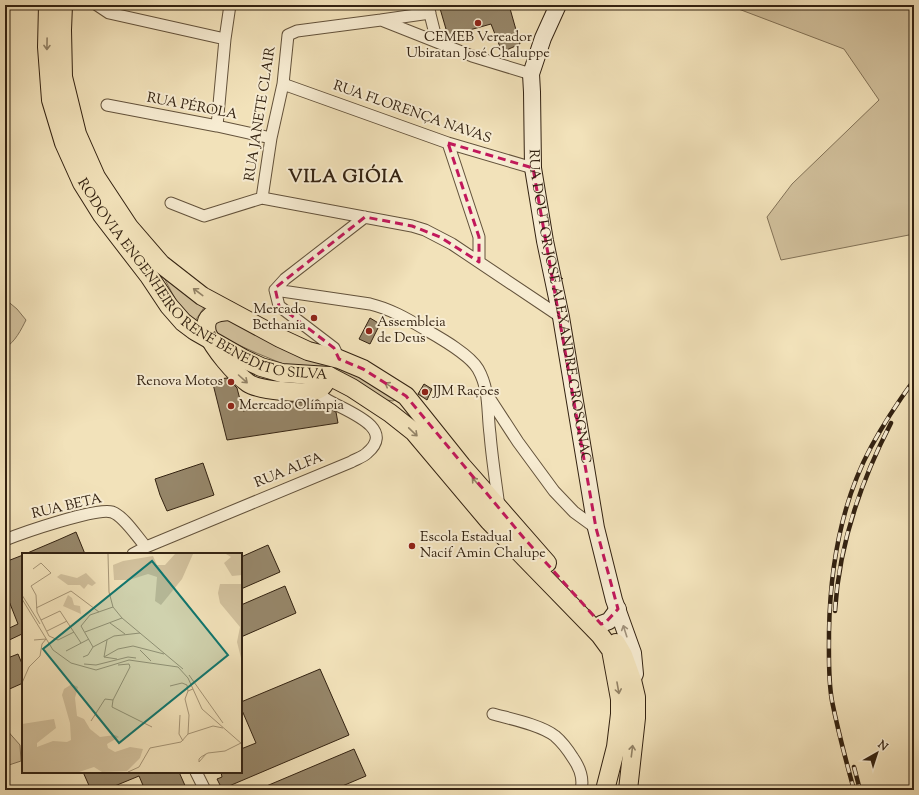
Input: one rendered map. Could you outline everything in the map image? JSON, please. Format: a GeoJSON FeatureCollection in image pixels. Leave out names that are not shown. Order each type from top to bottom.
{"type":"FeatureCollection","features":[{"type":"Feature","properties":{"kind":"main road","name":"RODOVIA ENGENHEIRO RENÊ BENEDITO SILVA"},"geometry":{"type":"LineString","coordinates":[[48,5],[47,47],[51,100],[64,143],[82,183],[102,215],[149,276],[169,306],[183,322],[195,331],[210,338],[244,359],[262,367],[282,373],[329,376],[352,388],[390,413],[414,432],[489,521],[600,635],[611,650],[620,699],[620,714],[616,747],[605,790]]}},
{"type":"Feature","properties":{"kind":"main road","name":"RODOVIA ENGENHEIRO RENÊ BENEDITO SILVA"},"geometry":{"type":"LineString","coordinates":[[63,5],[63,77],[77,134],[96,177],[129,227],[161,264],[202,296],[280,338],[308,350],[339,359],[363,369],[406,396],[462,466],[616,641],[632,680],[636,697],[636,718],[628,790]]}},
{"type":"Feature","properties":{"kind":"main road","name":"RUA DOUTOR JOSÉ ALEXANDRE CROSGNAC"},"geometry":{"type":"LineString","coordinates":[[558,5],[543,38],[531,74],[532,168],[561,317],[596,528],[610,586],[633,653],[635,674],[632,680]]}},
{"type":"Feature","properties":{"kind":"main road"},"geometry":{"type":"LineString","coordinates":[[229,310],[213,314],[207,321],[206,327],[210,338],[233,370],[248,383],[255,387],[297,392],[317,390],[322,387],[329,376]]}},
{"type":"Feature","properties":{"kind":"main road"},"geometry":{"type":"LineString","coordinates":[[272,390],[302,374]]}},
{"type":"Feature","properties":{"kind":"main road"},"geometry":{"type":"LineString","coordinates":[[390,413],[400,407],[406,396]]}},
{"type":"Feature","properties":{"kind":"main road"},"geometry":{"type":"LineString","coordinates":[[601,624],[609,621],[618,610]]}},
{"type":"Feature","properties":{"kind":"street"},"geometry":{"type":"LineString","coordinates":[[97,5],[109,13],[225,39]]}},
{"type":"Feature","properties":{"kind":"street"},"geometry":{"type":"LineString","coordinates":[[217,126],[225,39],[230,5]]}},
{"type":"Feature","properties":{"kind":"street"},"geometry":{"type":"LineString","coordinates":[[381,20],[429,9],[437,42]]}},
{"type":"Feature","properties":{"kind":"street"},"geometry":{"type":"LineString","coordinates":[[381,20],[472,56],[531,74]]}},
{"type":"Feature","properties":{"kind":"street","name":"RUA JANETE CLAIR"},"geometry":{"type":"LineString","coordinates":[[262,198],[271,138],[283,84],[288,35],[297,31],[381,20]]}},
{"type":"Feature","properties":{"kind":"street","name":"RUA FLORENÇA NAVAS"},"geometry":{"type":"LineString","coordinates":[[283,84],[448,143],[532,168]]}},
{"type":"Feature","properties":{"kind":"street","name":"RUA PÉROLA"},"geometry":{"type":"LineString","coordinates":[[107,105],[271,138]]}},
{"type":"Feature","properties":{"kind":"street"},"geometry":{"type":"LineString","coordinates":[[448,143],[479,237],[479,262]]}},
{"type":"Feature","properties":{"kind":"street"},"geometry":{"type":"LineString","coordinates":[[171,204],[204,216],[262,198],[412,226],[440,237],[561,317]]}},
{"type":"Feature","properties":{"kind":"street"},"geometry":{"type":"LineString","coordinates":[[274,290],[285,279],[365,217]]}},
{"type":"Feature","properties":{"kind":"street"},"geometry":{"type":"LineString","coordinates":[[274,290],[279,306],[334,348],[339,359]]}},
{"type":"Feature","properties":{"kind":"street"},"geometry":{"type":"LineString","coordinates":[[274,290],[370,304],[392,310],[438,337],[471,359],[478,369],[485,384],[488,396],[490,433],[500,509]]}},
{"type":"Feature","properties":{"kind":"street","name":"RUA ALFA"},"geometry":{"type":"LineString","coordinates":[[135,553],[146,547],[339,467],[367,453],[375,442],[377,436],[375,429],[368,422],[326,399],[317,390]]}},
{"type":"Feature","properties":{"kind":"street"},"geometry":{"type":"LineString","coordinates":[[488,396],[518,442],[554,491],[574,512],[596,528]]}},
{"type":"Feature","properties":{"kind":"street","name":"RUA BETA"},"geometry":{"type":"LineString","coordinates":[[5,540],[72,518],[107,511],[120,516],[146,547]]}},
{"type":"Feature","properties":{"kind":"street"},"geometry":{"type":"LineString","coordinates":[[493,714],[532,725],[554,736],[577,763],[583,777],[581,790]]}},
{"type":"Feature","properties":{"kind":"street"},"geometry":{"type":"LineString","coordinates":[[196,773],[205,790]]}},
{"type":"Feature","properties":{"kind":"highlighted area"},"geometry":{"type":"Polygon","coordinates":[[[448,143],[533,168],[596,528],[618,609],[605,623],[601,624],[523,537],[406,396],[363,369],[339,359],[334,348],[279,306],[275,288],[365,217],[412,226],[440,237],[479,262],[479,237],[448,143]]]}},
{"type":"Feature","properties":{"kind":"shaded area"},"geometry":{"type":"Polygon","coordinates":[[[728,5],[914,5],[914,234],[781,260],[767,217],[792,184],[879,100],[844,49],[728,5]]]}},
{"type":"Feature","properties":{"kind":"shaded area"},"geometry":{"type":"Polygon","coordinates":[[[161,272],[205,306],[195,321],[180,308],[161,272]]]}},
{"type":"Feature","properties":{"kind":"shaded area"},"geometry":{"type":"Polygon","coordinates":[[[5,299],[17,309],[26,320],[15,339],[5,348],[5,299]]]}},
{"type":"Feature","properties":{"kind":"shaded area"},"geometry":{"type":"Polygon","coordinates":[[[225,318],[366,374],[397,399],[393,401],[386,400],[278,362],[236,344],[216,334],[213,323],[225,318]]]}},
{"type":"Feature","properties":{"kind":"shaded area"},"geometry":{"type":"Polygon","coordinates":[[[5,728],[20,745],[21,761],[6,766],[5,728]]]}},
{"type":"Feature","properties":{"kind":"building"},"geometry":{"type":"Polygon","coordinates":[[[439,5],[509,5],[520,44],[502,52],[491,24],[448,36],[439,5]]]}},
{"type":"Feature","properties":{"kind":"building","name":"Assembleia de Deus"},"geometry":{"type":"Polygon","coordinates":[[[370,318],[380,324],[370,344],[359,339],[370,318]]]}},
{"type":"Feature","properties":{"kind":"building"},"geometry":{"type":"Polygon","coordinates":[[[227,378],[237,388],[243,411],[290,402],[317,401],[323,409],[328,408],[336,412],[338,423],[227,440],[212,380],[227,378]]]}},
{"type":"Feature","properties":{"kind":"building","name":"JJM Rações"},"geometry":{"type":"Polygon","coordinates":[[[424,384],[432,389],[427,400],[418,394],[424,384]]]}},
{"type":"Feature","properties":{"kind":"building"},"geometry":{"type":"Polygon","coordinates":[[[203,463],[214,495],[167,511],[155,479],[203,463]]]}},
{"type":"Feature","properties":{"kind":"building"},"geometry":{"type":"Polygon","coordinates":[[[76,532],[85,553],[27,553],[76,532]]]}},
{"type":"Feature","properties":{"kind":"building"},"geometry":{"type":"Polygon","coordinates":[[[268,545],[280,572],[242,589],[242,557],[268,545]]]}},
{"type":"Feature","properties":{"kind":"building"},"geometry":{"type":"Polygon","coordinates":[[[22,555],[22,634],[5,642],[5,630],[18,624],[5,591],[5,562],[22,555]]]}},
{"type":"Feature","properties":{"kind":"building"},"geometry":{"type":"Polygon","coordinates":[[[285,586],[296,613],[242,637],[242,605],[285,586]]]}},
{"type":"Feature","properties":{"kind":"building"},"geometry":{"type":"Polygon","coordinates":[[[18,654],[22,664],[22,683],[5,691],[5,659],[18,654]]]}},
{"type":"Feature","properties":{"kind":"building"},"geometry":{"type":"Polygon","coordinates":[[[320,669],[349,735],[222,789],[217,779],[222,777],[221,773],[242,773],[242,749],[256,743],[242,710],[242,702],[320,669]]]}},
{"type":"Feature","properties":{"kind":"building"},"geometry":{"type":"Polygon","coordinates":[[[354,749],[366,776],[333,790],[257,790],[354,749]]]}},
{"type":"Feature","properties":{"kind":"building"},"geometry":{"type":"Polygon","coordinates":[[[83,773],[179,773],[187,790],[145,790],[139,776],[105,790],[91,790],[83,773]]]}},
{"type":"Feature","properties":{"kind":"railway"},"geometry":{"type":"LineString","coordinates":[[854,790],[832,701],[830,684],[829,632],[835,560],[845,513],[861,468],[881,430],[914,380]]}},
{"type":"Feature","properties":{"kind":"railway"},"geometry":{"type":"LineString","coordinates":[[835,611],[841,562],[853,514],[870,468],[891,423]]}},
{"type":"Feature","properties":{"kind":"railway"},"geometry":{"type":"LineString","coordinates":[[854,767],[860,790]]}},
{"type":"Feature","properties":{"kind":"place","name":"CEMEB Vereador Ubiratan José Chaluppe"},"geometry":{"type":"Point","coordinates":[478,23]}},
{"type":"Feature","properties":{"kind":"place","name":"Mercado Bethania"},"geometry":{"type":"Point","coordinates":[314,318]}},
{"type":"Feature","properties":{"kind":"place","name":"Assembleia de Deus"},"geometry":{"type":"Point","coordinates":[369,331]}},
{"type":"Feature","properties":{"kind":"place","name":"Renova Motos"},"geometry":{"type":"Point","coordinates":[231,382]}},
{"type":"Feature","properties":{"kind":"place","name":"JJM Rações"},"geometry":{"type":"Point","coordinates":[425,392]}},
{"type":"Feature","properties":{"kind":"place","name":"Mercado Olímpia"},"geometry":{"type":"Point","coordinates":[231,406]}},
{"type":"Feature","properties":{"kind":"place","name":"Escola Estadual Nacif Amin Chalupe"},"geometry":{"type":"Point","coordinates":[412,546]}},
{"type":"Feature","properties":{"kind":"district","name":"VILA GIÓIA"},"geometry":{"type":"Point","coordinates":[346,178]}}]}
